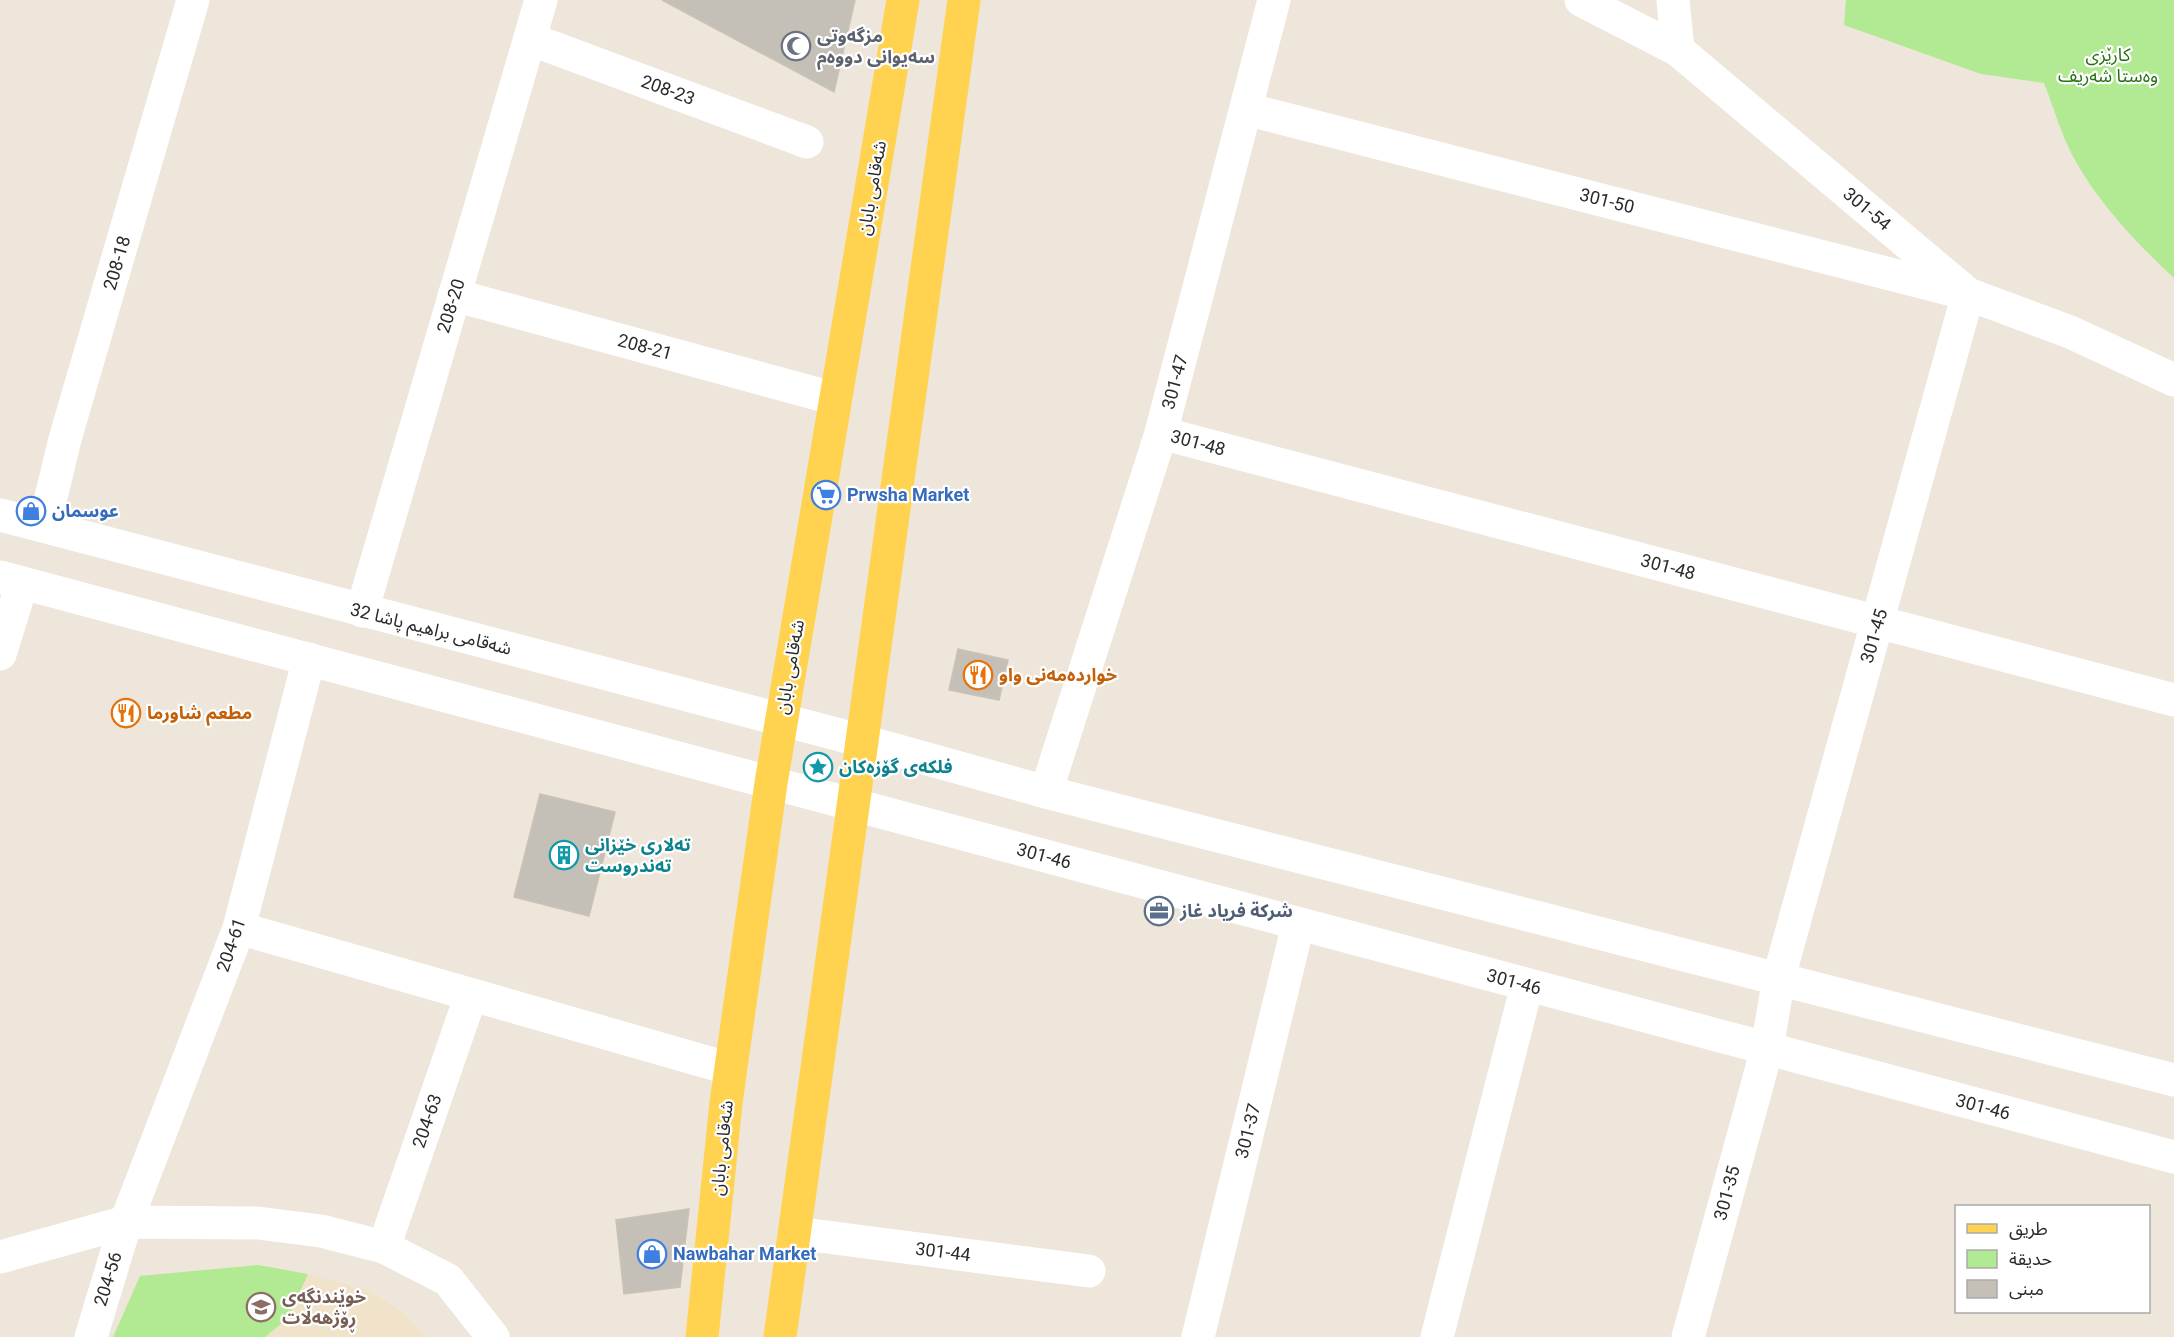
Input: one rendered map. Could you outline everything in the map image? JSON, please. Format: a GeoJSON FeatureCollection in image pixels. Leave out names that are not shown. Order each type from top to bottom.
{"type":"FeatureCollection","features":[{"type":"Feature","properties":{"kind":"main road","name":"شەقامی بابان"},"geometry":{"type":"LineString","coordinates":[[702,1337],[731,1069],[771,783],[903,0]]}},
{"type":"Feature","properties":{"kind":"main road"},"geometry":{"type":"LineString","coordinates":[[780,1337],[964,0]]}},
{"type":"Feature","properties":{"kind":"street","name":"208-18"},"geometry":{"type":"LineString","coordinates":[[44,526],[65,440],[194,0]]}},
{"type":"Feature","properties":{"kind":"street","name":"208-20"},"geometry":{"type":"LineString","coordinates":[[362,611],[541,0]]}},
{"type":"Feature","properties":{"kind":"street","name":"301-47"},"geometry":{"type":"LineString","coordinates":[[1046,792],[1161,433],[1274,0]]}},
{"type":"Feature","properties":{"kind":"street","name":"301-54"},"geometry":{"type":"LineString","coordinates":[[1581,0],[1678,50],[1968,294],[2070,332],[2174,380]]}},
{"type":"Feature","properties":{"kind":"street"},"geometry":{"type":"LineString","coordinates":[[1673,0],[1678,50]]}},
{"type":"Feature","properties":{"kind":"street","name":"208-23"},"geometry":{"type":"LineString","coordinates":[[530,39],[807,142]]}},
{"type":"Feature","properties":{"kind":"street","name":"301-50"},"geometry":{"type":"LineString","coordinates":[[1246,109],[1968,294]]}},
{"type":"Feature","properties":{"kind":"street","name":"301-45"},"geometry":{"type":"LineString","coordinates":[[1767,1049],[1779,978],[1968,294]]}},
{"type":"Feature","properties":{"kind":"street","name":"208-21"},"geometry":{"type":"LineString","coordinates":[[454,295],[836,399]]}},
{"type":"Feature","properties":{"kind":"street","name":"301-48"},"geometry":{"type":"LineString","coordinates":[[1161,433],[2174,700]]}},
{"type":"Feature","properties":{"kind":"street","name":"شەقامی براهیم پاشا 32"},"geometry":{"type":"LineString","coordinates":[[0,515],[863,741]]}},
{"type":"Feature","properties":{"kind":"street"},"geometry":{"type":"LineString","coordinates":[[0,654],[11,580],[853,805]]}},
{"type":"Feature","properties":{"kind":"street","name":"204-61"},"geometry":{"type":"LineString","coordinates":[[126,1222],[238,928],[309,660]]}},
{"type":"Feature","properties":{"kind":"street"},"geometry":{"type":"LineString","coordinates":[[863,741],[1046,792],[2174,1080]]}},
{"type":"Feature","properties":{"kind":"street","name":"301-46"},"geometry":{"type":"LineString","coordinates":[[853,805],[2174,1157]]}},
{"type":"Feature","properties":{"kind":"street","name":"301-37"},"geometry":{"type":"LineString","coordinates":[[1198,1337],[1298,925]]}},
{"type":"Feature","properties":{"kind":"street"},"geometry":{"type":"LineString","coordinates":[[238,928],[731,1069]]}},
{"type":"Feature","properties":{"kind":"street"},"geometry":{"type":"LineString","coordinates":[[1437,1337],[1527,985]]}},
{"type":"Feature","properties":{"kind":"street","name":"204-63"},"geometry":{"type":"LineString","coordinates":[[384,1247],[471,994]]}},
{"type":"Feature","properties":{"kind":"street","name":"301-35"},"geometry":{"type":"LineString","coordinates":[[1688,1337],[1767,1049]]}},
{"type":"Feature","properties":{"kind":"street"},"geometry":{"type":"LineString","coordinates":[[0,1257],[126,1222],[258,1223],[321,1231],[384,1247],[448,1280],[493,1337]]}},
{"type":"Feature","properties":{"kind":"street","name":"204-56"},"geometry":{"type":"LineString","coordinates":[[91,1337],[126,1222]]}},
{"type":"Feature","properties":{"kind":"street","name":"301-44"},"geometry":{"type":"LineString","coordinates":[[796,1233],[1089,1271]]}},
{"type":"Feature","properties":{"kind":"shaded area","name":"خوێندنگەی ڕۆژهەڵات"},"geometry":{"type":"Polygon","coordinates":[[[258,1265],[308,1274],[369,1291],[404,1313],[425,1337],[114,1337],[140,1276],[258,1265]]]}},
{"type":"Feature","properties":{"kind":"green space","name":"کارێزی وەستا شەریف"},"geometry":{"type":"Polygon","coordinates":[[[1846,0],[2174,0],[2174,278],[2129,233],[2088,181],[2067,144],[2044,83],[1981,74],[1844,25],[1846,0]]]}},
{"type":"Feature","properties":{"kind":"green space","name":"خوێندنگەی ڕۆژهەڵات"},"geometry":{"type":"Polygon","coordinates":[[[258,1265],[308,1274],[288,1318],[265,1337],[113,1337],[140,1276],[258,1265]]]}},
{"type":"Feature","properties":{"kind":"building","name":"مزگەوتی سەیوانی دووەم"},"geometry":{"type":"Polygon","coordinates":[[[662,0],[855,0],[834,92],[662,0]]]}},
{"type":"Feature","properties":{"kind":"building","name":"خواردەمەنی واو"},"geometry":{"type":"Polygon","coordinates":[[[958,649],[1008,660],[999,700],[949,690],[958,649]]]}},
{"type":"Feature","properties":{"kind":"building","name":"تەلاری خێزانی تەندروست"},"geometry":{"type":"Polygon","coordinates":[[[540,794],[615,812],[589,916],[514,897],[540,794]]]}},
{"type":"Feature","properties":{"kind":"building","name":"Nawbahar Market"},"geometry":{"type":"Polygon","coordinates":[[[689,1209],[680,1287],[624,1294],[616,1220],[689,1209]]]}},
{"type":"Feature","properties":{"kind":"place","name":"مزگەوتی سەیوانی دووەم"},"geometry":{"type":"Point","coordinates":[796,46]}},
{"type":"Feature","properties":{"kind":"place","name":"Prwsha Market"},"geometry":{"type":"Point","coordinates":[826,495]}},
{"type":"Feature","properties":{"kind":"place","name":"عوسمان"},"geometry":{"type":"Point","coordinates":[31,511]}},
{"type":"Feature","properties":{"kind":"place","name":"خواردەمەنی واو"},"geometry":{"type":"Point","coordinates":[978,675]}},
{"type":"Feature","properties":{"kind":"place","name":"مطعم شاورما"},"geometry":{"type":"Point","coordinates":[126,713]}},
{"type":"Feature","properties":{"kind":"place","name":"فلکەی گۆزەکان"},"geometry":{"type":"Point","coordinates":[818,767]}},
{"type":"Feature","properties":{"kind":"place","name":"تەلاری خێزانی تەندروست"},"geometry":{"type":"Point","coordinates":[564,855]}},
{"type":"Feature","properties":{"kind":"place","name":"شرکة فرياد غاز"},"geometry":{"type":"Point","coordinates":[1159,911]}},
{"type":"Feature","properties":{"kind":"place","name":"Nawbahar Market"},"geometry":{"type":"Point","coordinates":[652,1254]}},
{"type":"Feature","properties":{"kind":"place","name":"خوێندنگەی ڕۆژهەڵات"},"geometry":{"type":"Point","coordinates":[261,1307]}}]}
